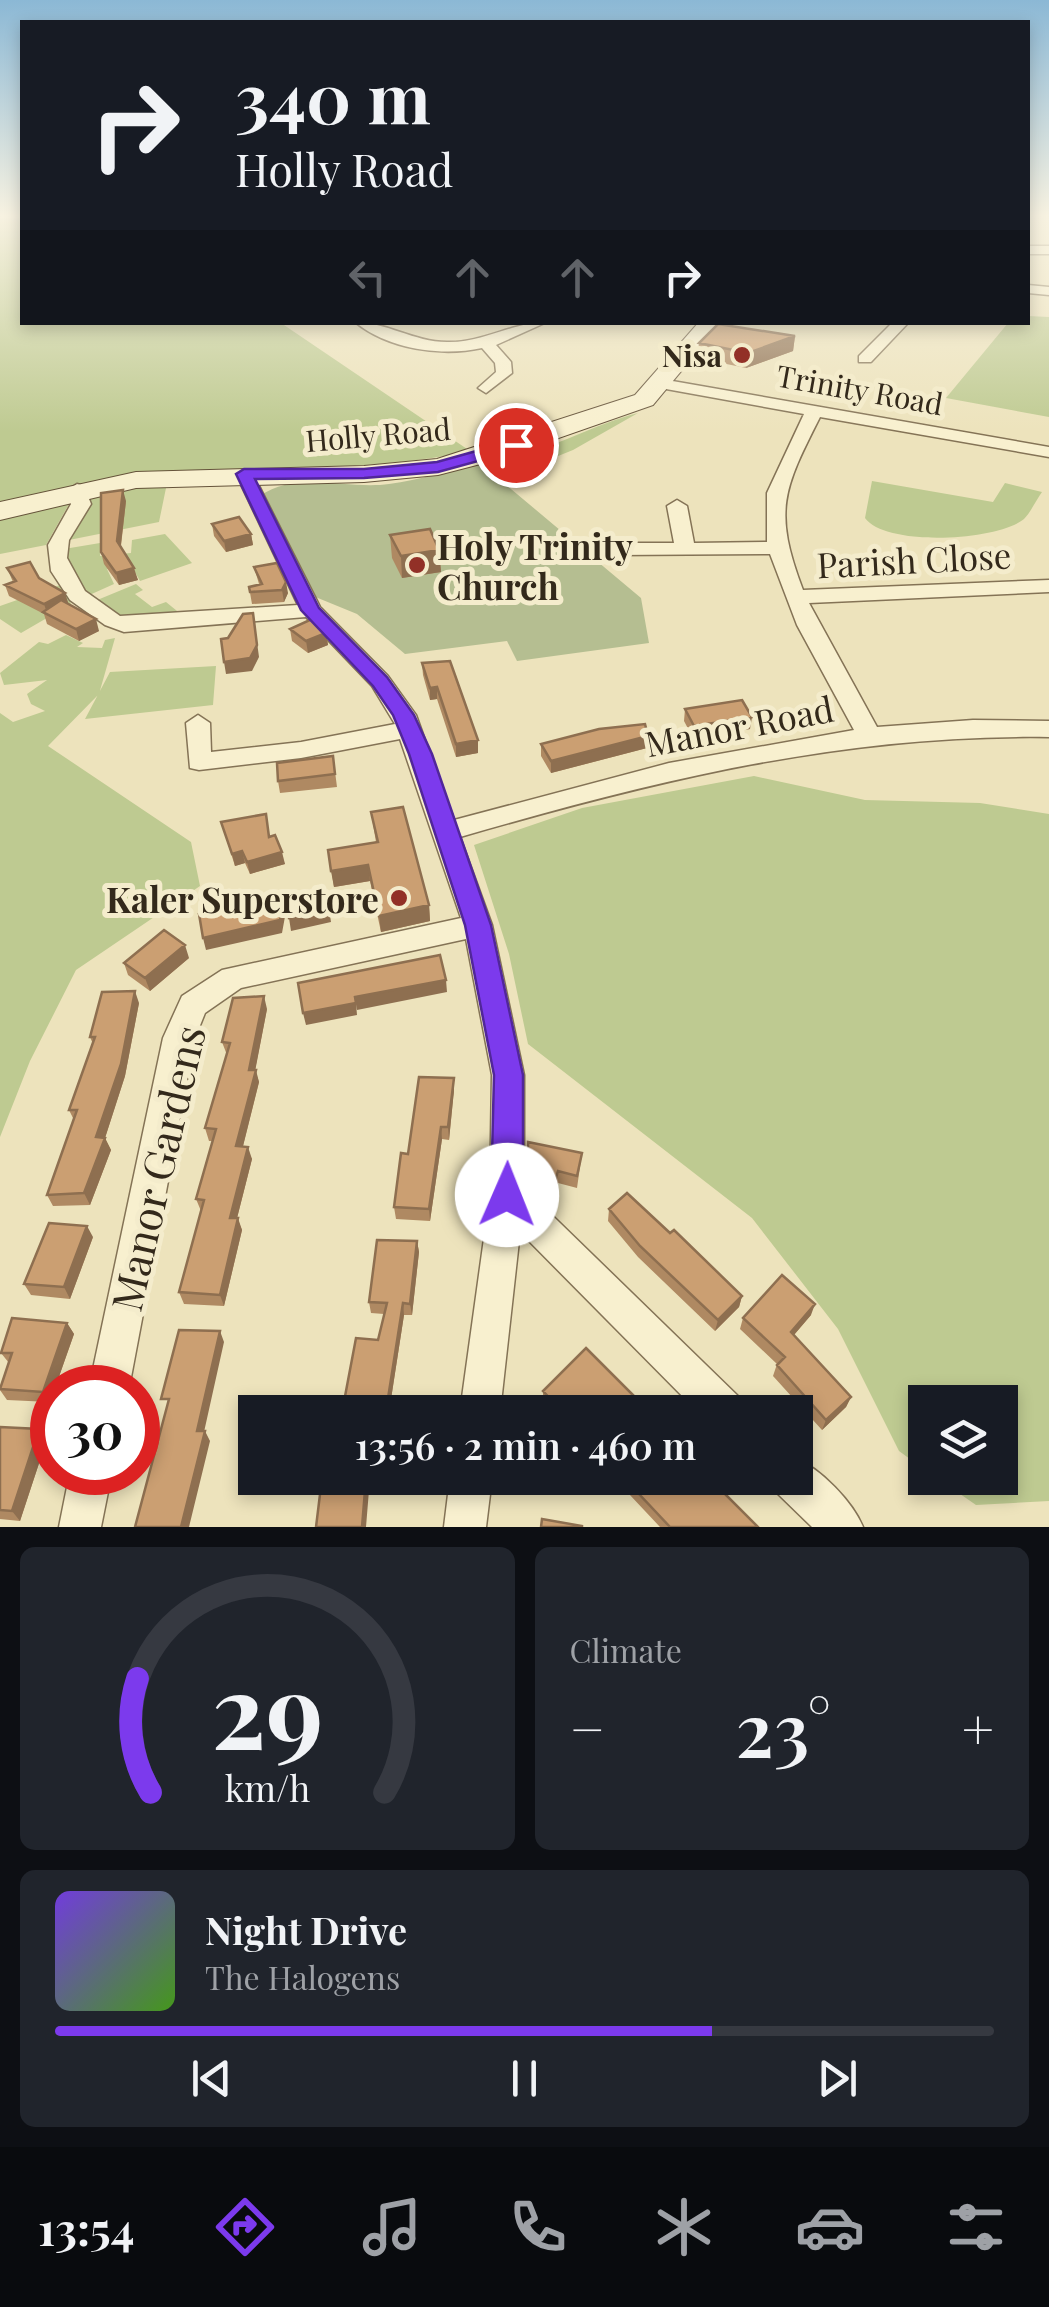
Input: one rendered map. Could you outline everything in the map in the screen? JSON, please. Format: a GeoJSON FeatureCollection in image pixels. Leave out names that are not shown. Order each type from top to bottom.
{"type":"FeatureCollection","features":[{"type":"Feature","properties":{"kind":"street"},"geometry":{"type":"LineString","coordinates":[[367,325],[384,336],[455,349],[509,341],[535,325]]}},
{"type":"Feature","properties":{"kind":"street","name":"Holly Road"},"geometry":{"type":"LineString","coordinates":[[0,511],[77,490],[136,480],[244,474],[364,474],[438,467],[618,412],[644,400],[709,325]]}},
{"type":"Feature","properties":{"kind":"street"},"geometry":{"type":"LineString","coordinates":[[865,358],[896,325]]}},
{"type":"Feature","properties":{"kind":"street"},"geometry":{"type":"LineString","coordinates":[[486,388],[504,373],[503,362],[488,346]]}},
{"type":"Feature","properties":{"kind":"street","name":"Trinity Road"},"geometry":{"type":"LineString","coordinates":[[660,384],[816,408],[1049,452]]}},
{"type":"Feature","properties":{"kind":"street"},"geometry":{"type":"LineString","coordinates":[[816,408],[779,488],[774,523],[797,596],[834,676],[871,737]]}},
{"type":"Feature","properties":{"kind":"street"},"geometry":{"type":"LineString","coordinates":[[244,474],[310,610],[380,681],[410,729],[478,925],[508,1075],[507,1195],[482,1395]]}},
{"type":"Feature","properties":{"kind":"street"},"geometry":{"type":"LineString","coordinates":[[77,490],[81,504],[58,545],[59,562],[76,595],[104,618],[124,625],[310,610]]}},
{"type":"Feature","properties":{"kind":"street"},"geometry":{"type":"LineString","coordinates":[[677,506],[685,548]]}},
{"type":"Feature","properties":{"kind":"street"},"geometry":{"type":"LineString","coordinates":[[614,549],[779,548]]}},
{"type":"Feature","properties":{"kind":"street","name":"Parish Close"},"geometry":{"type":"LineString","coordinates":[[797,596],[1044,590]]}},
{"type":"Feature","properties":{"kind":"street"},"geometry":{"type":"LineString","coordinates":[[198,723],[199,762],[302,750],[410,729]]}},
{"type":"Feature","properties":{"kind":"street","name":"Manor Road"},"geometry":{"type":"LineString","coordinates":[[448,831],[674,771],[871,737],[934,731],[1049,730]]}},
{"type":"Feature","properties":{"kind":"street","name":"Manor Gardens"},"geometry":{"type":"LineString","coordinates":[[114,1365],[179,1038],[193,1005],[233,978],[478,925]]}},
{"type":"Feature","properties":{"kind":"street"},"geometry":{"type":"LineString","coordinates":[[507,1195],[709,1395]]}},
{"type":"Feature","properties":{"kind":"street"},"geometry":{"type":"LineString","coordinates":[[80,1527],[86,1495]]}},
{"type":"Feature","properties":{"kind":"street"},"geometry":{"type":"LineString","coordinates":[[465,1527],[470,1495]]}},
{"type":"Feature","properties":{"kind":"street"},"geometry":{"type":"LineString","coordinates":[[809,1495],[842,1527]]}},
{"type":"Feature","properties":{"kind":"green space"},"geometry":{"type":"Polygon","coordinates":[[[0,289],[20,289],[20,325],[284,325],[470,451],[356,466],[144,475],[0,505],[0,289]]]}},
{"type":"Feature","properties":{"kind":"green space"},"geometry":{"type":"Polygon","coordinates":[[[1030,316],[1049,317],[1049,417],[946,398],[1006,325],[1030,325],[1030,316]]]}},
{"type":"Feature","properties":{"kind":"green space"},"geometry":{"type":"Polygon","coordinates":[[[638,413],[573,450],[511,475],[495,461],[532,452],[638,413]]]}},
{"type":"Feature","properties":{"kind":"green space"},"geometry":{"type":"Polygon","coordinates":[[[480,463],[641,598],[649,643],[517,661],[507,641],[405,654],[357,614],[313,596],[260,496],[290,484],[389,484],[480,463]]]}},
{"type":"Feature","properties":{"kind":"green space"},"geometry":{"type":"Polygon","coordinates":[[[872,481],[993,502],[1005,483],[1042,492],[1024,519],[1010,526],[967,536],[917,537],[877,527],[865,518],[872,481]]]}},
{"type":"Feature","properties":{"kind":"green space"},"geometry":{"type":"Polygon","coordinates":[[[100,487],[166,488],[159,522],[69,540],[82,493],[100,487]]]}},
{"type":"Feature","properties":{"kind":"green space"},"geometry":{"type":"Polygon","coordinates":[[[74,495],[46,545],[0,554],[0,518],[74,495]]]}},
{"type":"Feature","properties":{"kind":"green space"},"geometry":{"type":"Polygon","coordinates":[[[165,534],[192,563],[140,581],[131,565],[107,569],[114,584],[85,597],[64,549],[100,543],[100,556],[131,553],[132,540],[165,534]]]}},
{"type":"Feature","properties":{"kind":"green space"},"geometry":{"type":"Polygon","coordinates":[[[63,584],[71,604],[21,633],[0,619],[0,606],[63,584]]]}},
{"type":"Feature","properties":{"kind":"green space"},"geometry":{"type":"Polygon","coordinates":[[[136,584],[143,590],[135,594],[152,607],[166,602],[182,615],[106,617],[90,603],[136,584]]]}},
{"type":"Feature","properties":{"kind":"green space"},"geometry":{"type":"Polygon","coordinates":[[[66,635],[83,643],[77,647],[102,648],[105,640],[115,638],[99,694],[48,746],[191,842],[200,886],[76,970],[30,1061],[0,1137],[0,713],[13,722],[45,711],[31,704],[27,694],[47,680],[4,685],[0,673],[39,642],[48,644],[66,635]]]}},
{"type":"Feature","properties":{"kind":"green space"},"geometry":{"type":"Polygon","coordinates":[[[216,666],[213,705],[85,719],[110,672],[216,666]]]}},
{"type":"Feature","properties":{"kind":"green space"},"geometry":{"type":"Polygon","coordinates":[[[754,776],[865,800],[980,803],[1049,814],[1049,1501],[976,1505],[962,1495],[1018,1495],[1018,1385],[908,1385],[908,1458],[899,1451],[838,1329],[752,1218],[528,1044],[509,954],[474,845],[582,808],[754,776]]]}},
{"type":"Feature","properties":{"kind":"building"},"geometry":{"type":"Polygon","coordinates":[[[717,325],[795,336],[748,353],[699,343],[717,325]]]}},
{"type":"Feature","properties":{"kind":"building"},"geometry":{"type":"Polygon","coordinates":[[[123,490],[117,541],[134,568],[116,573],[101,552],[101,493],[123,490]]]}},
{"type":"Feature","properties":{"kind":"building"},"geometry":{"type":"Polygon","coordinates":[[[239,517],[251,534],[224,541],[212,524],[239,517]]]}},
{"type":"Feature","properties":{"kind":"building"},"geometry":{"type":"Polygon","coordinates":[[[430,529],[439,550],[401,556],[390,535],[430,529]]]}},
{"type":"Feature","properties":{"kind":"building"},"geometry":{"type":"Polygon","coordinates":[[[30,562],[39,578],[65,593],[44,604],[5,585],[16,581],[7,568],[30,562]]]}},
{"type":"Feature","properties":{"kind":"building"},"geometry":{"type":"Polygon","coordinates":[[[277,563],[286,582],[282,590],[250,592],[249,587],[262,584],[254,567],[277,563]]]}},
{"type":"Feature","properties":{"kind":"building"},"geometry":{"type":"Polygon","coordinates":[[[61,600],[96,619],[76,629],[43,612],[61,600]]]}},
{"type":"Feature","properties":{"kind":"building"},"geometry":{"type":"Polygon","coordinates":[[[253,613],[257,645],[250,658],[224,662],[221,639],[228,638],[243,614],[253,613]]]}},
{"type":"Feature","properties":{"kind":"building"},"geometry":{"type":"Polygon","coordinates":[[[312,619],[326,633],[306,641],[290,629],[312,619]]]}},
{"type":"Feature","properties":{"kind":"building"},"geometry":{"type":"Polygon","coordinates":[[[450,661],[478,740],[456,744],[437,687],[430,688],[422,663],[450,661]]]}},
{"type":"Feature","properties":{"kind":"building"},"geometry":{"type":"Polygon","coordinates":[[[742,700],[752,717],[694,726],[685,709],[742,700]]]}},
{"type":"Feature","properties":{"kind":"building"},"geometry":{"type":"Polygon","coordinates":[[[645,724],[648,736],[551,761],[541,744],[599,729],[645,724]]]}},
{"type":"Feature","properties":{"kind":"building"},"geometry":{"type":"Polygon","coordinates":[[[333,756],[335,774],[278,781],[277,763],[333,756]]]}},
{"type":"Feature","properties":{"kind":"building"},"geometry":{"type":"Polygon","coordinates":[[[403,807],[429,905],[379,916],[368,865],[331,871],[328,850],[378,842],[371,812],[403,807]]]}},
{"type":"Feature","properties":{"kind":"building"},"geometry":{"type":"Polygon","coordinates":[[[266,814],[269,837],[275,835],[282,852],[247,862],[242,851],[232,854],[221,822],[266,814]]]}},
{"type":"Feature","properties":{"kind":"building"},"geometry":{"type":"Polygon","coordinates":[[[324,888],[329,909],[289,918],[286,896],[324,888]]]}},
{"type":"Feature","properties":{"kind":"building"},"geometry":{"type":"Polygon","coordinates":[[[284,898],[280,920],[203,938],[199,914],[284,898]]]}},
{"type":"Feature","properties":{"kind":"building"},"geometry":{"type":"Polygon","coordinates":[[[164,930],[185,945],[145,978],[124,963],[164,930]]]}},
{"type":"Feature","properties":{"kind":"building"},"geometry":{"type":"Polygon","coordinates":[[[440,955],[446,980],[355,997],[356,1003],[303,1013],[298,983],[440,955]]]}},
{"type":"Feature","properties":{"kind":"building"},"geometry":{"type":"Polygon","coordinates":[[[135,991],[121,1064],[96,1137],[105,1138],[84,1193],[47,1195],[77,1110],[69,1110],[95,1037],[90,1037],[102,992],[135,991]]]}},
{"type":"Feature","properties":{"kind":"building"},"geometry":{"type":"Polygon","coordinates":[[[264,996],[249,1070],[256,1070],[236,1146],[248,1147],[230,1218],[238,1218],[220,1295],[179,1292],[204,1200],[196,1199],[216,1129],[205,1128],[230,1043],[222,1042],[233,998],[264,996]]]}},
{"type":"Feature","properties":{"kind":"building"},"geometry":{"type":"Polygon","coordinates":[[[419,1077],[454,1078],[448,1127],[441,1127],[429,1209],[394,1207],[401,1153],[408,1154],[419,1077]]]}},
{"type":"Feature","properties":{"kind":"building"},"geometry":{"type":"Polygon","coordinates":[[[528,1142],[582,1153],[577,1176],[558,1171],[554,1184],[534,1177],[537,1164],[528,1162],[528,1142]]]}},
{"type":"Feature","properties":{"kind":"building"},"geometry":{"type":"Polygon","coordinates":[[[627,1193],[670,1233],[674,1230],[742,1296],[718,1320],[640,1246],[609,1209],[627,1193]]]}},
{"type":"Feature","properties":{"kind":"building"},"geometry":{"type":"Polygon","coordinates":[[[49,1223],[87,1226],[64,1287],[24,1284],[49,1223]]]}},
{"type":"Feature","properties":{"kind":"building"},"geometry":{"type":"Polygon","coordinates":[[[377,1240],[417,1241],[410,1304],[403,1303],[389,1395],[345,1395],[356,1338],[378,1340],[387,1303],[369,1302],[377,1240]]]}},
{"type":"Feature","properties":{"kind":"building"},"geometry":{"type":"Polygon","coordinates":[[[782,1275],[815,1304],[791,1332],[851,1397],[826,1420],[813,1405],[813,1395],[804,1395],[777,1365],[785,1357],[743,1318],[782,1275]]]}},
{"type":"Feature","properties":{"kind":"building"},"geometry":{"type":"Polygon","coordinates":[[[12,1318],[67,1323],[52,1365],[30,1365],[30,1391],[0,1389],[12,1353],[1,1353],[12,1318]]]}},
{"type":"Feature","properties":{"kind":"building"},"geometry":{"type":"Polygon","coordinates":[[[179,1330],[220,1331],[197,1431],[205,1431],[181,1527],[135,1527],[144,1495],[160,1495],[160,1433],[169,1399],[161,1399],[179,1330]]]}},
{"type":"Feature","properties":{"kind":"building"},"geometry":{"type":"Polygon","coordinates":[[[586,1348],[633,1395],[547,1395],[543,1391],[586,1348]]]}},
{"type":"Feature","properties":{"kind":"building"},"geometry":{"type":"Polygon","coordinates":[[[0,1427],[30,1429],[30,1456],[12,1511],[0,1510],[0,1427]]]}},
{"type":"Feature","properties":{"kind":"building"},"geometry":{"type":"Polygon","coordinates":[[[320,1495],[365,1495],[362,1527],[316,1527],[320,1495]]]}},
{"type":"Feature","properties":{"kind":"building"},"geometry":{"type":"Polygon","coordinates":[[[640,1495],[726,1495],[758,1527],[670,1527],[640,1495]]]}},
{"type":"Feature","properties":{"kind":"building"},"geometry":{"type":"Polygon","coordinates":[[[542,1519],[582,1526],[582,1527],[541,1527],[542,1519]]]}},
{"type":"Feature","properties":{"kind":"place","name":"Nisa"},"geometry":{"type":"Point","coordinates":[742,355]}},
{"type":"Feature","properties":{"kind":"place","name":"Holy Trinity Church"},"geometry":{"type":"Point","coordinates":[417,565]}},
{"type":"Feature","properties":{"kind":"place","name":"Kaler Superstore"},"geometry":{"type":"Point","coordinates":[399,898]}},
{"type":"Feature","properties":{"kind":"route"},"geometry":{"type":"LineString","coordinates":[[507,1195],[508,1075],[478,925],[420,754],[404,715],[380,681],[310,610],[244,474],[364,474],[438,467],[516,445]]}}]}
